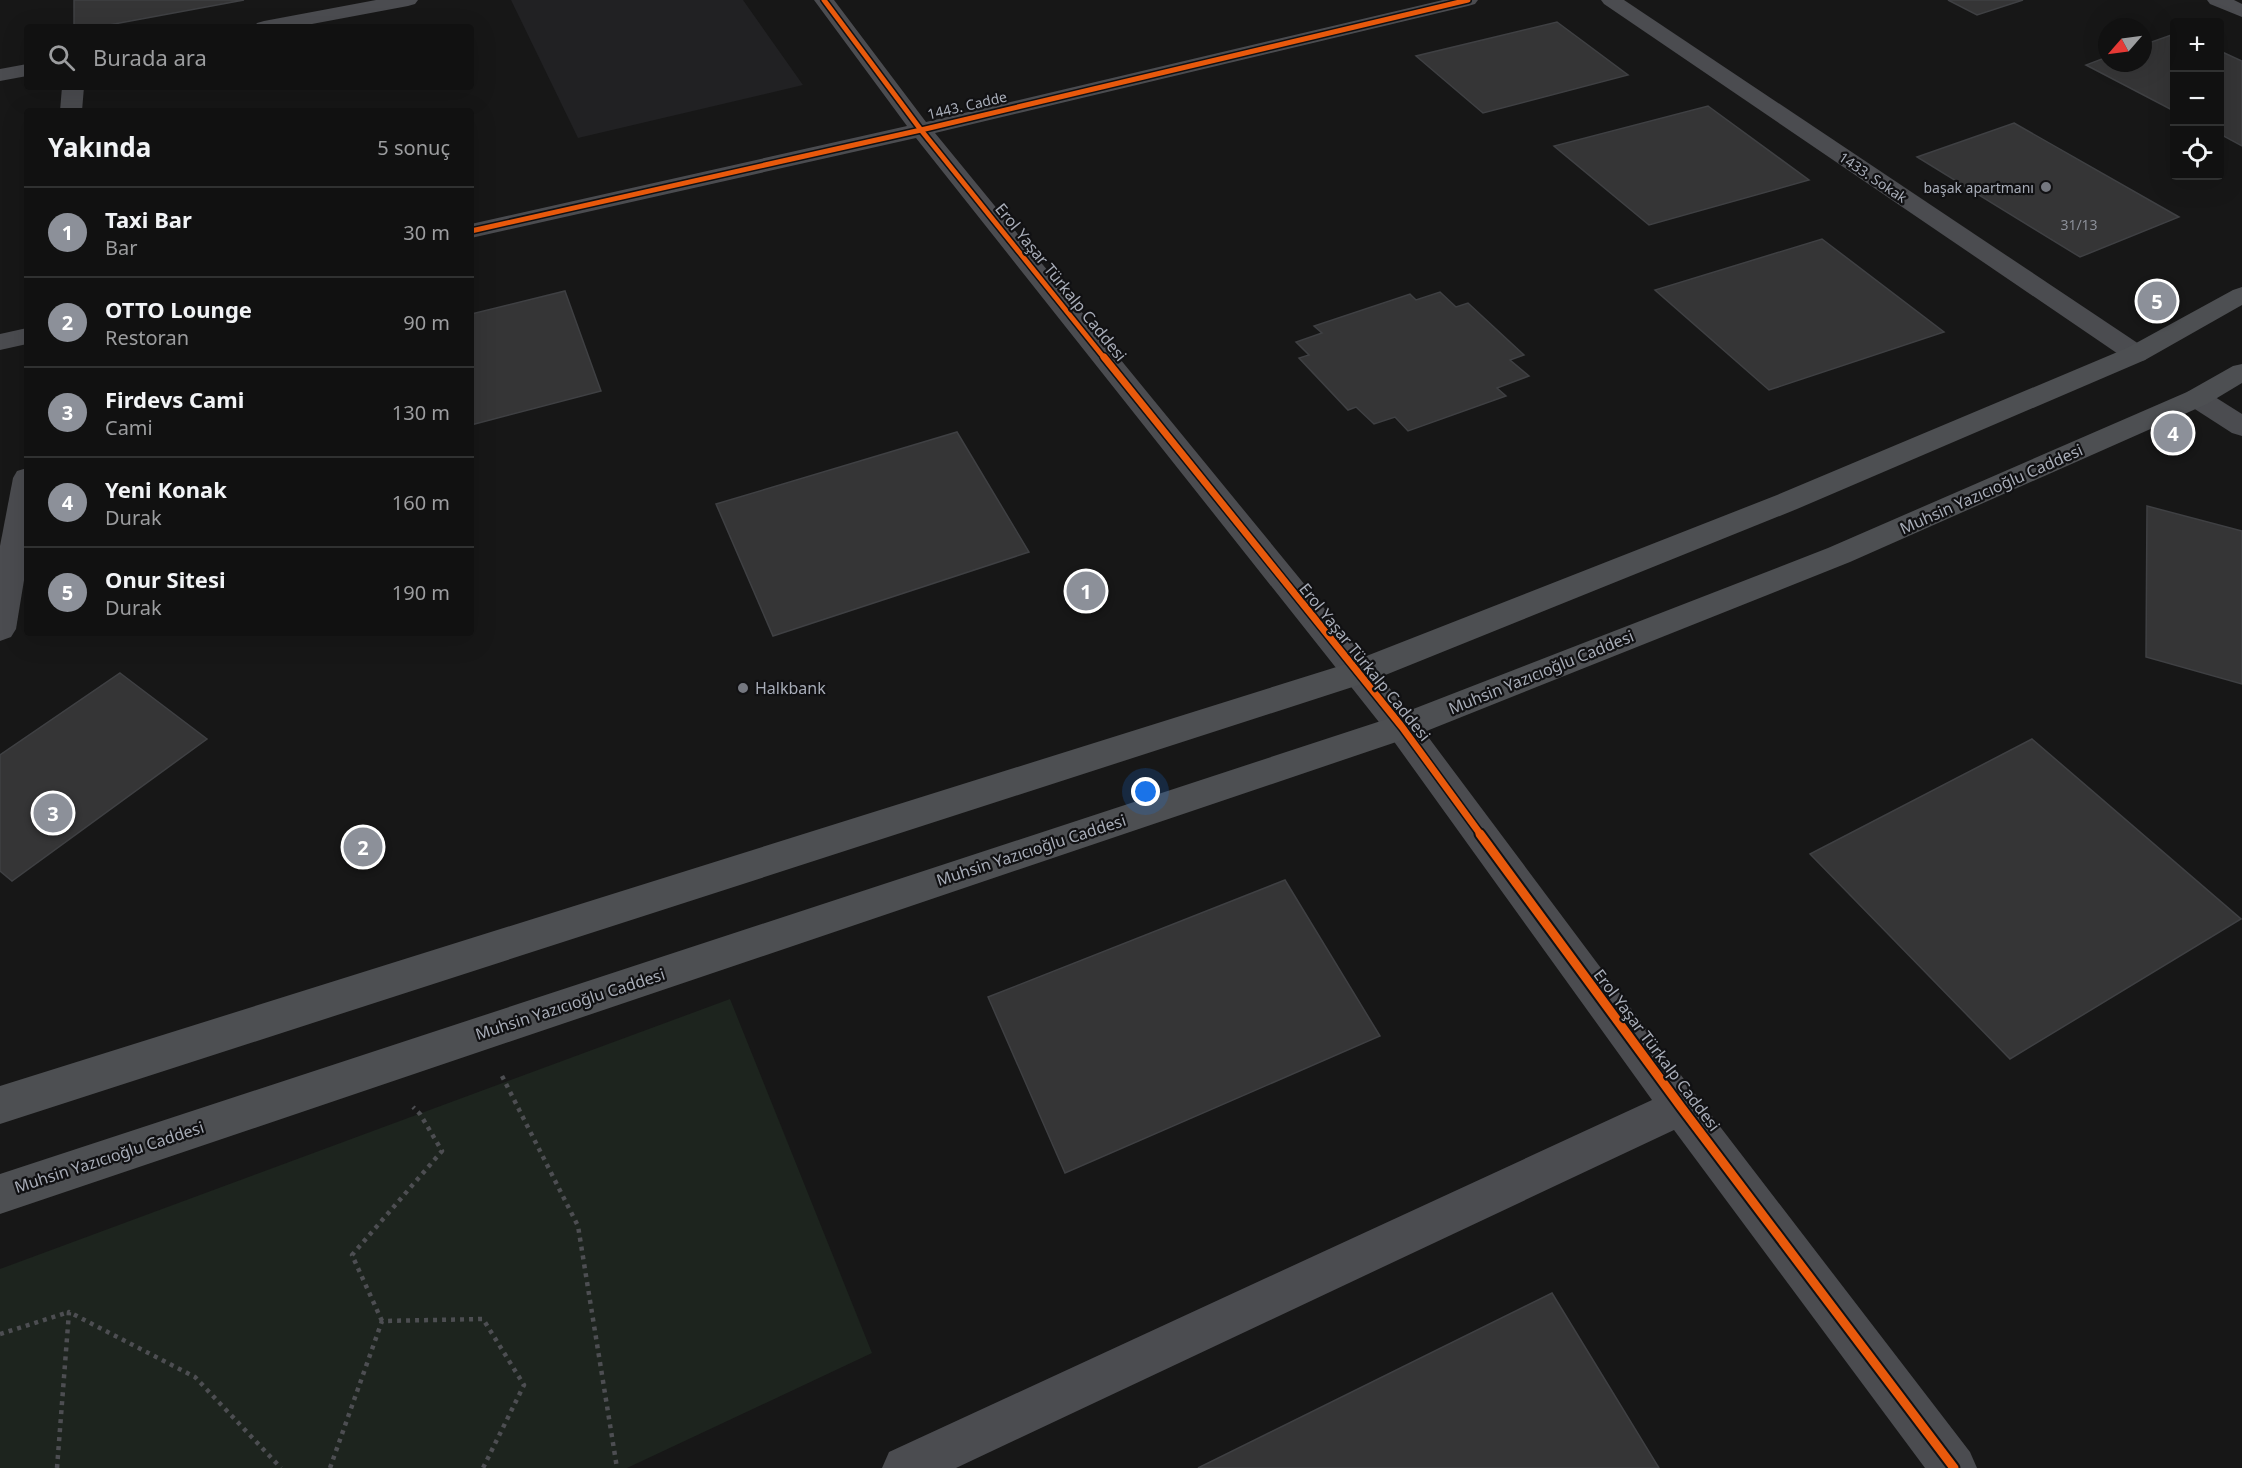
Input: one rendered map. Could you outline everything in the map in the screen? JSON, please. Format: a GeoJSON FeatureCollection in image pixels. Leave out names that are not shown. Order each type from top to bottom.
{"type":"FeatureCollection","features":[{"type":"Feature","properties":{"kind":"main road"},"geometry":{"type":"LineString","coordinates":[[0,1105],[1357,673],[1787,502],[2136,354],[2242,295]]}},
{"type":"Feature","properties":{"kind":"main road","name":"Muhsin Yazıcıoğlu Caddesi"},"geometry":{"type":"LineString","coordinates":[[0,1194],[1402,727],[1839,555],[2197,398],[2242,372]]}},
{"type":"Feature","properties":{"kind":"street"},"geometry":{"type":"LineString","coordinates":[[280,24],[408,0]]}},
{"type":"Feature","properties":{"kind":"street","name":"Erol Yaşar Türkalp Caddesi"},"geometry":{"type":"LineString","coordinates":[[824,0],[921,130],[1402,727],[1681,1107],[1954,1468]]}},
{"type":"Feature","properties":{"kind":"street","name":"1443. Cadde"},"geometry":{"type":"LineString","coordinates":[[474,230],[921,130],[1468,0]]}},
{"type":"Feature","properties":{"kind":"street","name":"1433. Sokak"},"geometry":{"type":"LineString","coordinates":[[1611,0],[2136,354]]}},
{"type":"Feature","properties":{"kind":"street"},"geometry":{"type":"LineString","coordinates":[[2217,0],[2242,11]]}},
{"type":"Feature","properties":{"kind":"street"},"geometry":{"type":"LineString","coordinates":[[0,75],[24,71]]}},
{"type":"Feature","properties":{"kind":"street"},"geometry":{"type":"LineString","coordinates":[[71,108],[74,90]]}},
{"type":"Feature","properties":{"kind":"street"},"geometry":{"type":"LineString","coordinates":[[0,342],[24,337]]}},
{"type":"Feature","properties":{"kind":"street"},"geometry":{"type":"LineString","coordinates":[[2197,398],[2242,427]]}},
{"type":"Feature","properties":{"kind":"street"},"geometry":{"type":"LineString","coordinates":[[0,629],[24,495]]}},
{"type":"Feature","properties":{"kind":"street"},"geometry":{"type":"LineString","coordinates":[[905,1468],[1681,1107]]}},
{"type":"Feature","properties":{"kind":"path"},"geometry":{"type":"LineString","coordinates":[[500,1073],[578,1226],[617,1468]]}},
{"type":"Feature","properties":{"kind":"path"},"geometry":{"type":"LineString","coordinates":[[330,1468],[382,1321],[352,1255],[442,1151],[420,1114],[411,1104]]}},
{"type":"Feature","properties":{"kind":"path"},"geometry":{"type":"LineString","coordinates":[[57,1468],[69,1312]]}},
{"type":"Feature","properties":{"kind":"path"},"geometry":{"type":"LineString","coordinates":[[0,1334],[69,1312],[195,1377],[281,1468]]}},
{"type":"Feature","properties":{"kind":"path"},"geometry":{"type":"LineString","coordinates":[[382,1321],[483,1319],[525,1385],[483,1468]]}},
{"type":"Feature","properties":{"kind":"shaded area"},"geometry":{"type":"Polygon","coordinates":[[[511,0],[743,0],[803,85],[578,138],[511,0]]]}},
{"type":"Feature","properties":{"kind":"shaded area"},"geometry":{"type":"Polygon","coordinates":[[[730,999],[872,1353],[627,1468],[0,1468],[0,1269],[730,999]]]}},
{"type":"Feature","properties":{"kind":"building"},"geometry":{"type":"Polygon","coordinates":[[[74,0],[244,0],[114,24],[74,24],[74,0]]]}},
{"type":"Feature","properties":{"kind":"building"},"geometry":{"type":"Polygon","coordinates":[[[1948,0],[2023,0],[1977,15],[1948,0]]]}},
{"type":"Feature","properties":{"kind":"building"},"geometry":{"type":"Polygon","coordinates":[[[1557,22],[1628,75],[1483,113],[1416,56],[1557,22]]]}},
{"type":"Feature","properties":{"kind":"building"},"geometry":{"type":"Polygon","coordinates":[[[2170,35],[2170,109],[2099,72],[2152,72],[2152,42],[2170,35]]]}},
{"type":"Feature","properties":{"kind":"building"},"geometry":{"type":"Polygon","coordinates":[[[2224,53],[2242,61],[2242,146],[2224,136],[2224,53]]]}},
{"type":"Feature","properties":{"kind":"building"},"geometry":{"type":"Polygon","coordinates":[[[2098,60],[2098,71],[2086,65],[2098,60]]]}},
{"type":"Feature","properties":{"kind":"building"},"geometry":{"type":"Polygon","coordinates":[[[1708,106],[1809,180],[1649,225],[1554,146],[1708,106]]]}},
{"type":"Feature","properties":{"kind":"building","name":"başak apartmanı"},"geometry":{"type":"Polygon","coordinates":[[[2014,123],[2179,217],[2080,257],[1917,157],[2014,123]]]}},
{"type":"Feature","properties":{"kind":"building"},"geometry":{"type":"Polygon","coordinates":[[[1822,239],[1944,332],[1769,390],[1655,290],[1822,239]]]}},
{"type":"Feature","properties":{"kind":"building"},"geometry":{"type":"Polygon","coordinates":[[[565,291],[601,391],[474,424],[474,313],[565,291]]]}},
{"type":"Feature","properties":{"kind":"building"},"geometry":{"type":"Polygon","coordinates":[[[1440,292],[1456,307],[1468,303],[1524,355],[1510,360],[1529,376],[1497,388],[1506,396],[1408,431],[1395,417],[1374,424],[1356,407],[1348,410],[1299,358],[1309,355],[1296,342],[1322,333],[1314,326],[1410,294],[1416,300],[1440,292]]]}},
{"type":"Feature","properties":{"kind":"building"},"geometry":{"type":"Polygon","coordinates":[[[957,432],[1029,552],[773,636],[716,504],[957,432]]]}},
{"type":"Feature","properties":{"kind":"building"},"geometry":{"type":"Polygon","coordinates":[[[2147,506],[2242,531],[2242,684],[2146,657],[2147,506]]]}},
{"type":"Feature","properties":{"kind":"building"},"geometry":{"type":"Polygon","coordinates":[[[120,673],[207,739],[12,881],[0,871],[0,755],[120,673]]]}},
{"type":"Feature","properties":{"kind":"building"},"geometry":{"type":"Polygon","coordinates":[[[2032,739],[2241,919],[2010,1059],[1810,854],[2032,739]]]}},
{"type":"Feature","properties":{"kind":"building"},"geometry":{"type":"Polygon","coordinates":[[[1285,880],[1380,1036],[1065,1173],[988,997],[1285,880]]]}},
{"type":"Feature","properties":{"kind":"building"},"geometry":{"type":"Polygon","coordinates":[[[1552,1293],[1659,1468],[1198,1468],[1552,1293]]]}},
{"type":"Feature","properties":{"kind":"cycle path"},"geometry":{"type":"LineString","coordinates":[[824,0],[921,130],[1402,727],[1681,1107],[1954,1468]]}},
{"type":"Feature","properties":{"kind":"cycle path"},"geometry":{"type":"LineString","coordinates":[[474,230],[921,130],[1468,0]]}},
{"type":"Feature","properties":{"kind":"place","name":"başak apartmanı"},"geometry":{"type":"Point","coordinates":[2046,187]}},
{"type":"Feature","properties":{"kind":"place","name":"Onur Sitesi"},"geometry":{"type":"Point","coordinates":[2157,301]}},
{"type":"Feature","properties":{"kind":"place","name":"Yeni Konak"},"geometry":{"type":"Point","coordinates":[2173,433]}},
{"type":"Feature","properties":{"kind":"place","name":"Taxi Bar"},"geometry":{"type":"Point","coordinates":[1086,591]}},
{"type":"Feature","properties":{"kind":"place","name":"Halkbank"},"geometry":{"type":"Point","coordinates":[743,688]}},
{"type":"Feature","properties":{"kind":"place","name":"Firdevs Cami"},"geometry":{"type":"Point","coordinates":[53,813]}},
{"type":"Feature","properties":{"kind":"place","name":"OTTO Lounge"},"geometry":{"type":"Point","coordinates":[363,847]}}]}
